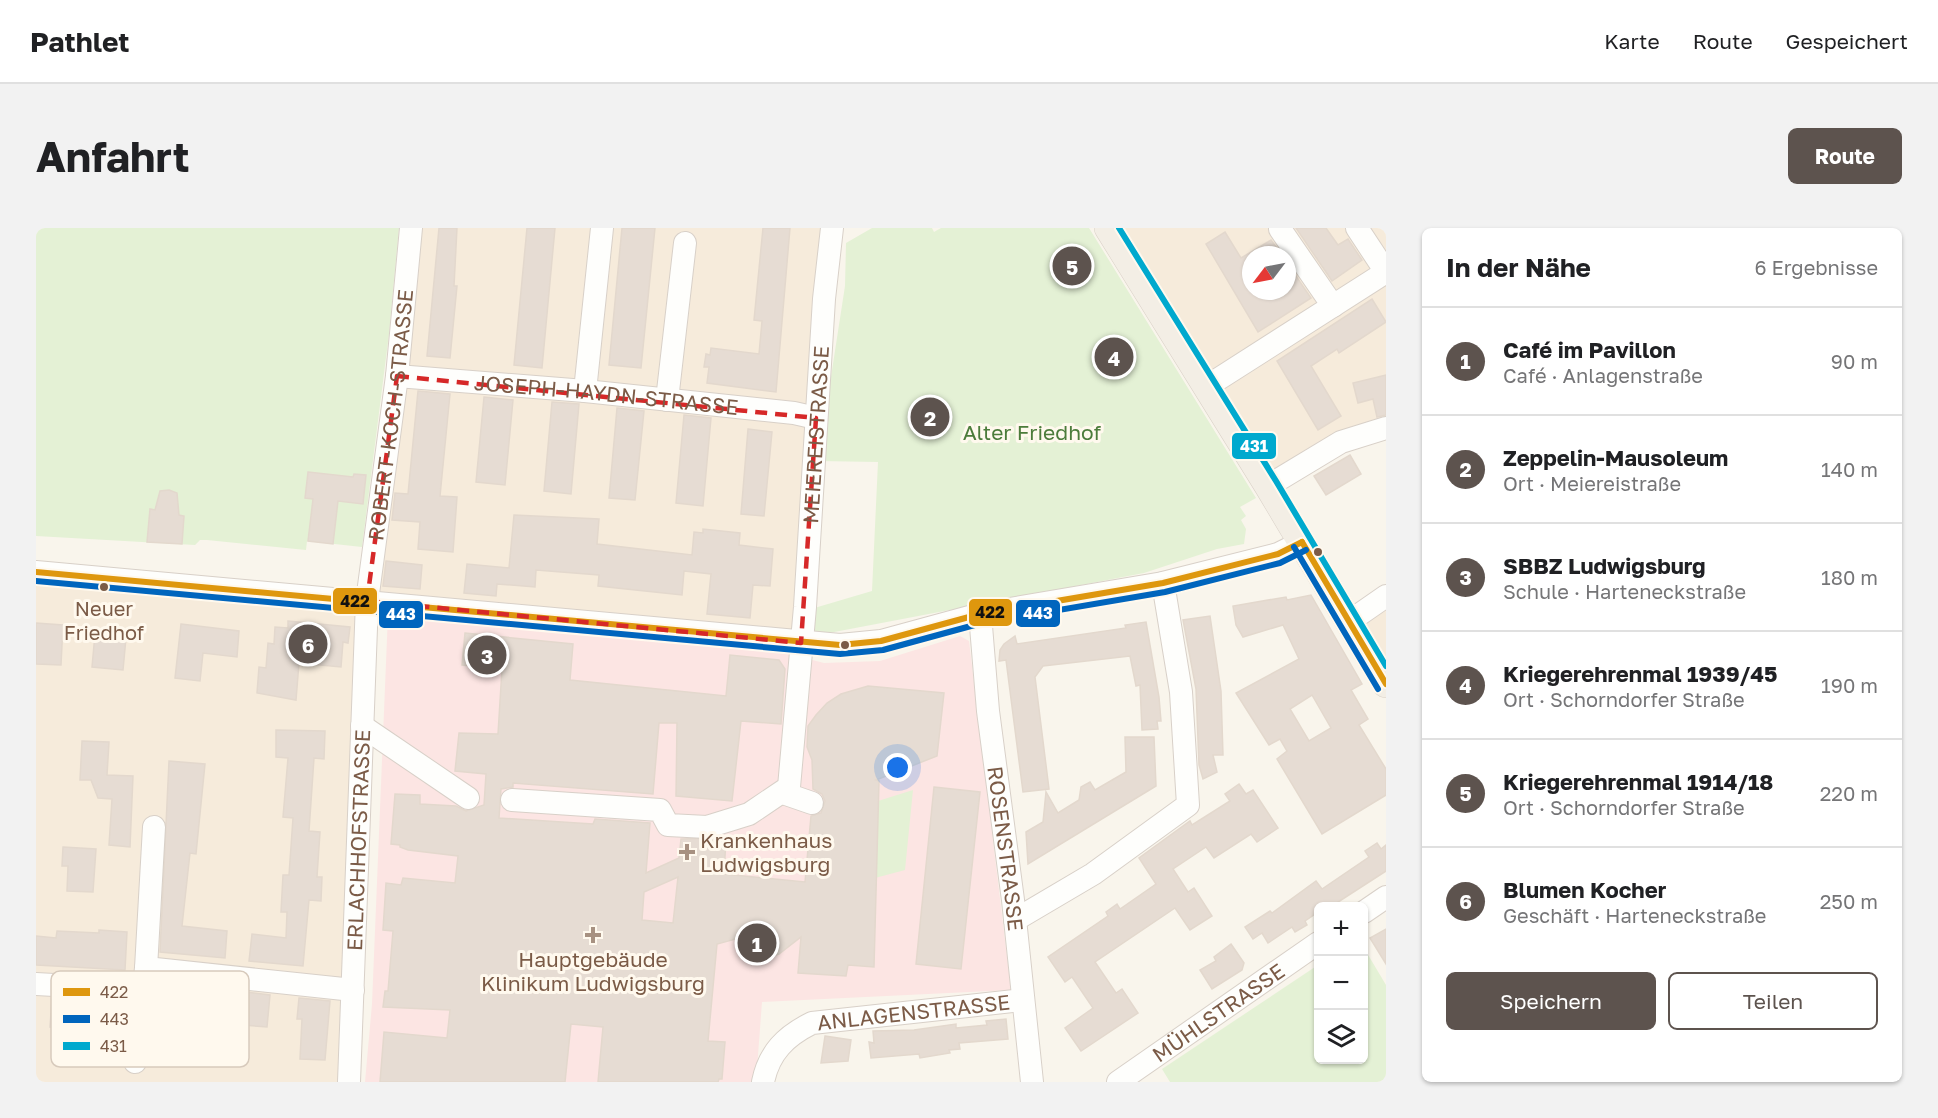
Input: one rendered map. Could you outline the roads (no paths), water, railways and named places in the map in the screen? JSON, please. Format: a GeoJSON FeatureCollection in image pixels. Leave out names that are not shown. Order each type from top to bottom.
{"type":"FeatureCollection","features":[{"type":"Feature","properties":{"kind":"main road"},"geometry":{"type":"LineString","coordinates":[[1108,228],[1268,486],[1386,684]]}},
{"type":"Feature","properties":{"kind":"street","name":"ROBERT-KOCH-STRASSE"},"geometry":{"type":"LineString","coordinates":[[367,601],[398,376],[411,228]]}},
{"type":"Feature","properties":{"kind":"street"},"geometry":{"type":"LineString","coordinates":[[585,391],[602,228]]}},
{"type":"Feature","properties":{"kind":"street","name":"MEIEREISTRASSE"},"geometry":{"type":"LineString","coordinates":[[783,793],[789,787],[832,228]]}},
{"type":"Feature","properties":{"kind":"street"},"geometry":{"type":"LineString","coordinates":[[1206,387],[1386,272],[1357,228]]}},
{"type":"Feature","properties":{"kind":"street"},"geometry":{"type":"LineString","coordinates":[[1280,229],[1333,306]]}},
{"type":"Feature","properties":{"kind":"street"},"geometry":{"type":"LineString","coordinates":[[668,400],[685,243]]}},
{"type":"Feature","properties":{"kind":"street","name":"JOSEPH-HAYDN-STRASSE"},"geometry":{"type":"LineString","coordinates":[[398,376],[585,391],[794,413],[816,418]]}},
{"type":"Feature","properties":{"kind":"street"},"geometry":{"type":"LineString","coordinates":[[1268,486],[1341,442],[1386,428]]}},
{"type":"Feature","properties":{"kind":"street"},"geometry":{"type":"LineString","coordinates":[[36,572],[840,645],[871,643],[980,614],[1163,583],[1278,554],[1302,542]]}},
{"type":"Feature","properties":{"kind":"street"},"geometry":{"type":"LineString","coordinates":[[1015,920],[1093,874],[1188,805],[1181,692],[1163,583]]}},
{"type":"Feature","properties":{"kind":"street"},"geometry":{"type":"LineString","coordinates":[[1350,621],[1386,596]]}},
{"type":"Feature","properties":{"kind":"street","name":"ERLACHHOFSTRASSE"},"geometry":{"type":"LineString","coordinates":[[349,1082],[367,601]]}},
{"type":"Feature","properties":{"kind":"street","name":"ROSENSTRASSE"},"geometry":{"type":"LineString","coordinates":[[980,614],[988,711],[1015,920],[1032,1082]]}},
{"type":"Feature","properties":{"kind":"street"},"geometry":{"type":"LineString","coordinates":[[362,726],[468,798]]}},
{"type":"Feature","properties":{"kind":"street"},"geometry":{"type":"LineString","coordinates":[[512,800],[660,810],[668,825],[707,827],[749,814],[783,793],[812,803]]}},
{"type":"Feature","properties":{"kind":"street"},"geometry":{"type":"LineString","coordinates":[[146,971],[154,827]]}},
{"type":"Feature","properties":{"kind":"street"},"geometry":{"type":"LineString","coordinates":[[1368,909],[1386,897]]}},
{"type":"Feature","properties":{"kind":"street","name":"MÜHLSTRASSE"},"geometry":{"type":"LineString","coordinates":[[1118,1082],[1314,946]]}},
{"type":"Feature","properties":{"kind":"street"},"geometry":{"type":"LineString","coordinates":[[146,968],[174,971]]}},
{"type":"Feature","properties":{"kind":"street"},"geometry":{"type":"LineString","coordinates":[[249,979],[353,990]]}},
{"type":"Feature","properties":{"kind":"street"},"geometry":{"type":"LineString","coordinates":[[36,984],[51,985]]}},
{"type":"Feature","properties":{"kind":"street","name":"ANLAGENSTRASSE"},"geometry":{"type":"LineString","coordinates":[[763,1082],[766,1065],[778,1046],[793,1032],[812,1023],[1023,1000]]}},
{"type":"Feature","properties":{"kind":"place","name":"Kriegerehrenmal 1914/18"},"geometry":{"type":"Point","coordinates":[1072,266]}},
{"type":"Feature","properties":{"kind":"place","name":"Kriegerehrenmal 1939/45"},"geometry":{"type":"Point","coordinates":[1114,357]}},
{"type":"Feature","properties":{"kind":"place","name":"Zeppelin-Mausoleum"},"geometry":{"type":"Point","coordinates":[930,417]}},
{"type":"Feature","properties":{"kind":"place","name":"Neuer Friedhof"},"geometry":{"type":"Point","coordinates":[104,587]}},
{"type":"Feature","properties":{"kind":"place","name":"Blumen Kocher"},"geometry":{"type":"Point","coordinates":[308,644]}},
{"type":"Feature","properties":{"kind":"place","name":"SBBZ Ludwigsburg"},"geometry":{"type":"Point","coordinates":[487,655]}},
{"type":"Feature","properties":{"kind":"place","name":"Krankenhaus Ludwigsburg"},"geometry":{"type":"Point","coordinates":[687,852]}},
{"type":"Feature","properties":{"kind":"place","name":"Hauptgebäude Klinikum Ludwigsburg"},"geometry":{"type":"Point","coordinates":[593,935]}},
{"type":"Feature","properties":{"kind":"place","name":"Café im Pavillon"},"geometry":{"type":"Point","coordinates":[757,943]}},
{"type":"Feature","properties":{"kind":"park label","name":"Alter Friedhof"},"geometry":{"type":"Point","coordinates":[1032,432]}}]}
